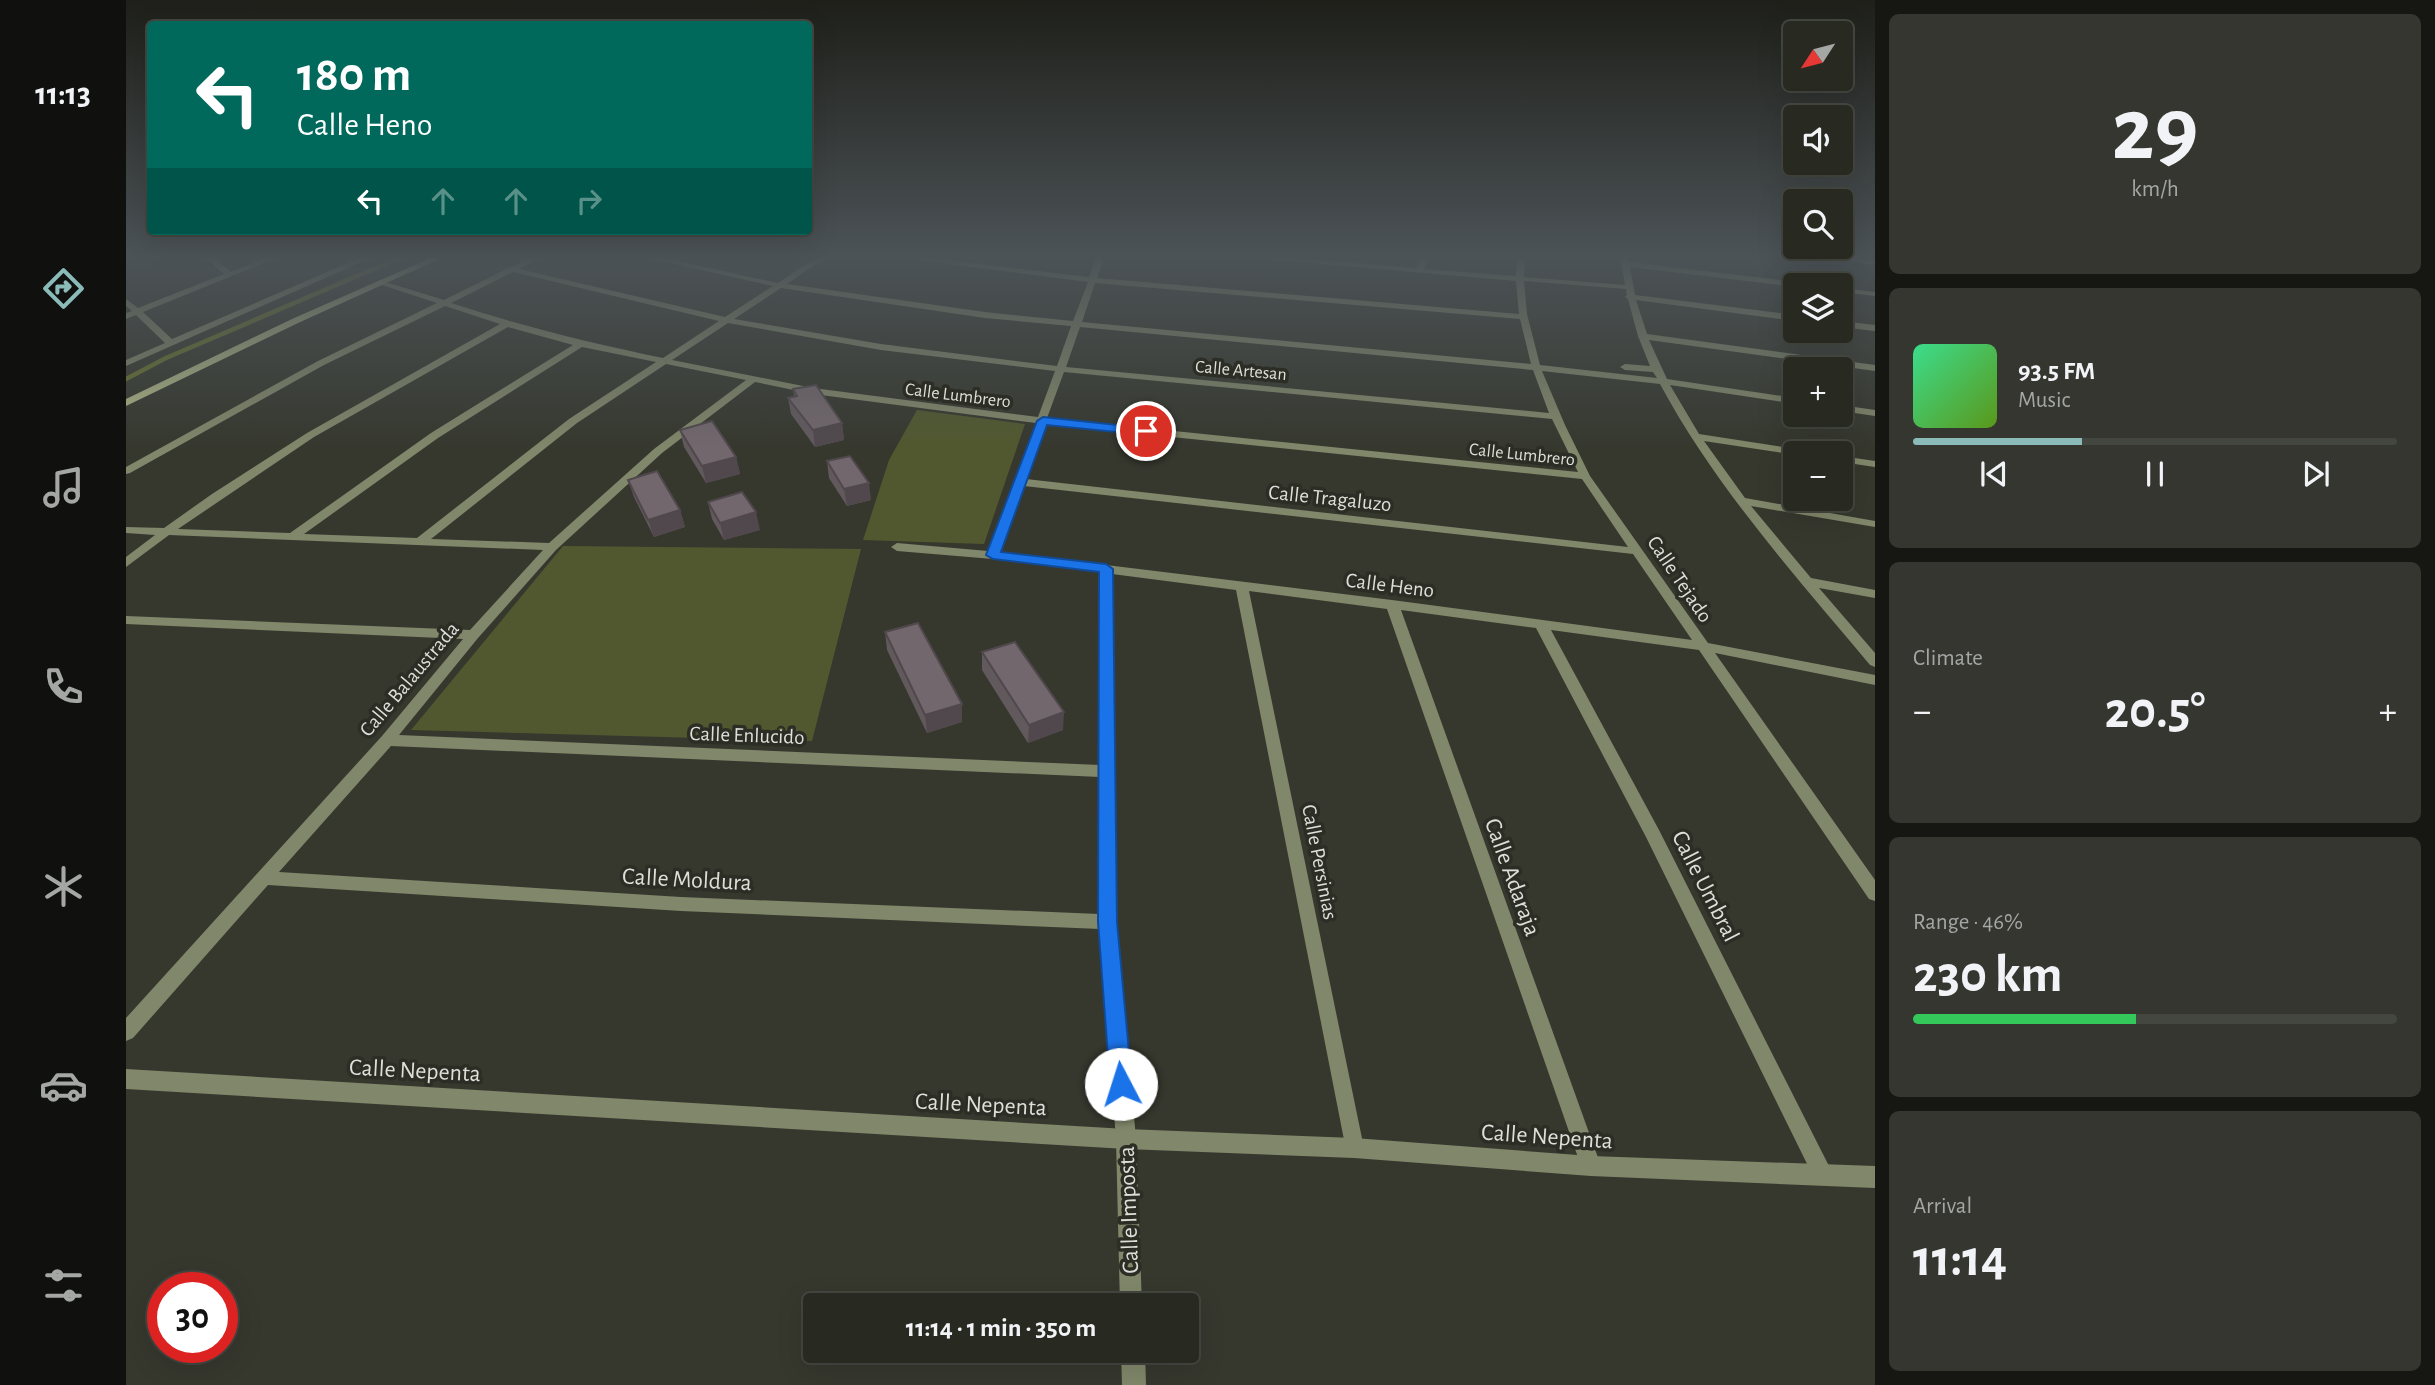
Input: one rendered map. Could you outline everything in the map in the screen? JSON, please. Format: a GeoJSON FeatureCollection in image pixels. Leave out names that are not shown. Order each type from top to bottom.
{"type":"FeatureCollection","features":[{"type":"Feature","properties":{"kind":"main road"},"geometry":{"type":"LineString","coordinates":[[126,403],[300,321]]}},
{"type":"Feature","properties":{"kind":"street"},"geometry":{"type":"LineString","coordinates":[[147,321],[170,342]]}},
{"type":"Feature","properties":{"kind":"street"},"geometry":{"type":"LineString","coordinates":[[126,363],[220,321]]}},
{"type":"Feature","properties":{"kind":"street"},"geometry":{"type":"LineString","coordinates":[[126,471],[321,363],[406,321]]}},
{"type":"Feature","properties":{"kind":"street","name":"Calle Lumbrero"},"geometry":{"type":"LineString","coordinates":[[497,321],[581,344],[751,381],[1043,421],[1585,476]]}},
{"type":"Feature","properties":{"kind":"street"},"geometry":{"type":"LineString","coordinates":[[421,541],[488,485],[573,421],[725,321]]}},
{"type":"Feature","properties":{"kind":"street","name":"Calle Artesan"},"geometry":{"type":"LineString","coordinates":[[730,321],[879,346],[1061,369],[1554,416]]}},
{"type":"Feature","properties":{"kind":"street"},"geometry":{"type":"LineString","coordinates":[[1069,321],[1536,363],[1655,369]]}},
{"type":"Feature","properties":{"kind":"street","name":"Calle Tejado"},"geometry":{"type":"LineString","coordinates":[[1525,321],[1554,416],[1585,476],[1700,646],[1875,894]]}},
{"type":"Feature","properties":{"kind":"street"},"geometry":{"type":"LineString","coordinates":[[1637,321],[1655,369],[1696,437],[1741,501],[1875,662]]}},
{"type":"Feature","properties":{"kind":"street"},"geometry":{"type":"LineString","coordinates":[[993,555],[1079,322]]}},
{"type":"Feature","properties":{"kind":"street"},"geometry":{"type":"LineString","coordinates":[[126,563],[165,531],[306,437],[507,324]]}},
{"type":"Feature","properties":{"kind":"street"},"geometry":{"type":"LineString","coordinates":[[1853,325],[1875,328]]}},
{"type":"Feature","properties":{"kind":"street"},"geometry":{"type":"LineString","coordinates":[[1642,336],[1875,368]]}},
{"type":"Feature","properties":{"kind":"street"},"geometry":{"type":"LineString","coordinates":[[293,536],[376,473],[484,400],[581,344]]}},
{"type":"Feature","properties":{"kind":"street"},"geometry":{"type":"LineString","coordinates":[[1536,363],[1783,399]]}},
{"type":"Feature","properties":{"kind":"street","name":"Calle Balaustrada"},"geometry":{"type":"LineString","coordinates":[[126,1032],[387,740],[473,635],[552,547],[659,451],[751,381]]}},
{"type":"Feature","properties":{"kind":"street"},"geometry":{"type":"LineString","coordinates":[[1853,410],[1875,413]]}},
{"type":"Feature","properties":{"kind":"street"},"geometry":{"type":"LineString","coordinates":[[1696,437],[1783,450]]}},
{"type":"Feature","properties":{"kind":"street"},"geometry":{"type":"LineString","coordinates":[[1853,461],[1875,464]]}},
{"type":"Feature","properties":{"kind":"street","name":"Calle Tragaluzo"},"geometry":{"type":"LineString","coordinates":[[1021,481],[1635,551]]}},
{"type":"Feature","properties":{"kind":"street"},"geometry":{"type":"LineString","coordinates":[[1741,501],[1875,524]]}},
{"type":"Feature","properties":{"kind":"street"},"geometry":{"type":"LineString","coordinates":[[126,530],[552,547]]}},
{"type":"Feature","properties":{"kind":"street","name":"Calle Heno"},"geometry":{"type":"LineString","coordinates":[[897,547],[993,555],[1541,624],[1700,646],[1875,680]]}},
{"type":"Feature","properties":{"kind":"street","name":"Calle Imposta"},"geometry":{"type":"LineString","coordinates":[[1106,569],[1108,922],[1126,1139],[1131,1293]]}},
{"type":"Feature","properties":{"kind":"street"},"geometry":{"type":"LineString","coordinates":[[1810,582],[1875,594]]}},
{"type":"Feature","properties":{"kind":"street","name":"Calle Persinias"},"geometry":{"type":"LineString","coordinates":[[1242,586],[1354,1148]]}},
{"type":"Feature","properties":{"kind":"street","name":"Calle Adaraja"},"geometry":{"type":"LineString","coordinates":[[1392,604],[1591,1166]]}},
{"type":"Feature","properties":{"kind":"street"},"geometry":{"type":"LineString","coordinates":[[126,620],[473,635]]}},
{"type":"Feature","properties":{"kind":"street","name":"Calle Umbral"},"geometry":{"type":"LineString","coordinates":[[1541,624],[1653,835],[1822,1173]]}},
{"type":"Feature","properties":{"kind":"street","name":"Calle Enlucido"},"geometry":{"type":"LineString","coordinates":[[387,740],[1106,771]]}},
{"type":"Feature","properties":{"kind":"street","name":"Calle Moldura"},"geometry":{"type":"LineString","coordinates":[[264,878],[681,904],[1108,922]]}},
{"type":"Feature","properties":{"kind":"street","name":"Calle Nepenta"},"geometry":{"type":"LineString","coordinates":[[126,1079],[1126,1139],[1354,1148],[1591,1166],[1875,1177]]}},
{"type":"Feature","properties":{"kind":"street"},"geometry":{"type":"LineString","coordinates":[[1133,1363],[1134,1385]]}},
{"type":"Feature","properties":{"kind":"green space"},"geometry":{"type":"Polygon","coordinates":[[[917,410],[1025,424],[984,544],[863,540],[889,460],[917,410]]]}},
{"type":"Feature","properties":{"kind":"green space"},"geometry":{"type":"Polygon","coordinates":[[[563,546],[861,549],[812,741],[411,730],[563,546]]]}},
{"type":"Feature","properties":{"kind":"building"},"geometry":{"type":"Polygon","coordinates":[[[816,385],[842,423],[813,430],[788,398],[797,396],[793,389],[816,385]]]}},
{"type":"Feature","properties":{"kind":"building"},"geometry":{"type":"Polygon","coordinates":[[[712,421],[736,457],[702,466],[680,430],[712,421]]]}},
{"type":"Feature","properties":{"kind":"building"},"geometry":{"type":"Polygon","coordinates":[[[850,456],[869,483],[844,489],[827,461],[850,456]]]}},
{"type":"Feature","properties":{"kind":"building"},"geometry":{"type":"Polygon","coordinates":[[[657,471],[680,510],[648,520],[628,480],[657,471]]]}},
{"type":"Feature","properties":{"kind":"building"},"geometry":{"type":"Polygon","coordinates":[[[742,492],[756,512],[720,523],[708,502],[742,492]]]}},
{"type":"Feature","properties":{"kind":"building"},"geometry":{"type":"Polygon","coordinates":[[[918,623],[962,704],[925,715],[885,632],[918,623]]]}},
{"type":"Feature","properties":{"kind":"building"},"geometry":{"type":"Polygon","coordinates":[[[1015,642],[1064,712],[1029,725],[982,652],[1015,642]]]}},
{"type":"Feature","properties":{"kind":"waterway"},"geometry":{"type":"LineString","coordinates":[[126,379],[166,358],[253,321]]}},
{"type":"Feature","properties":{"kind":"route"},"geometry":{"type":"LineString","coordinates":[[1121,1084],[1108,922],[1106,569],[993,555],[1043,421],[1146,431]]}}]}
